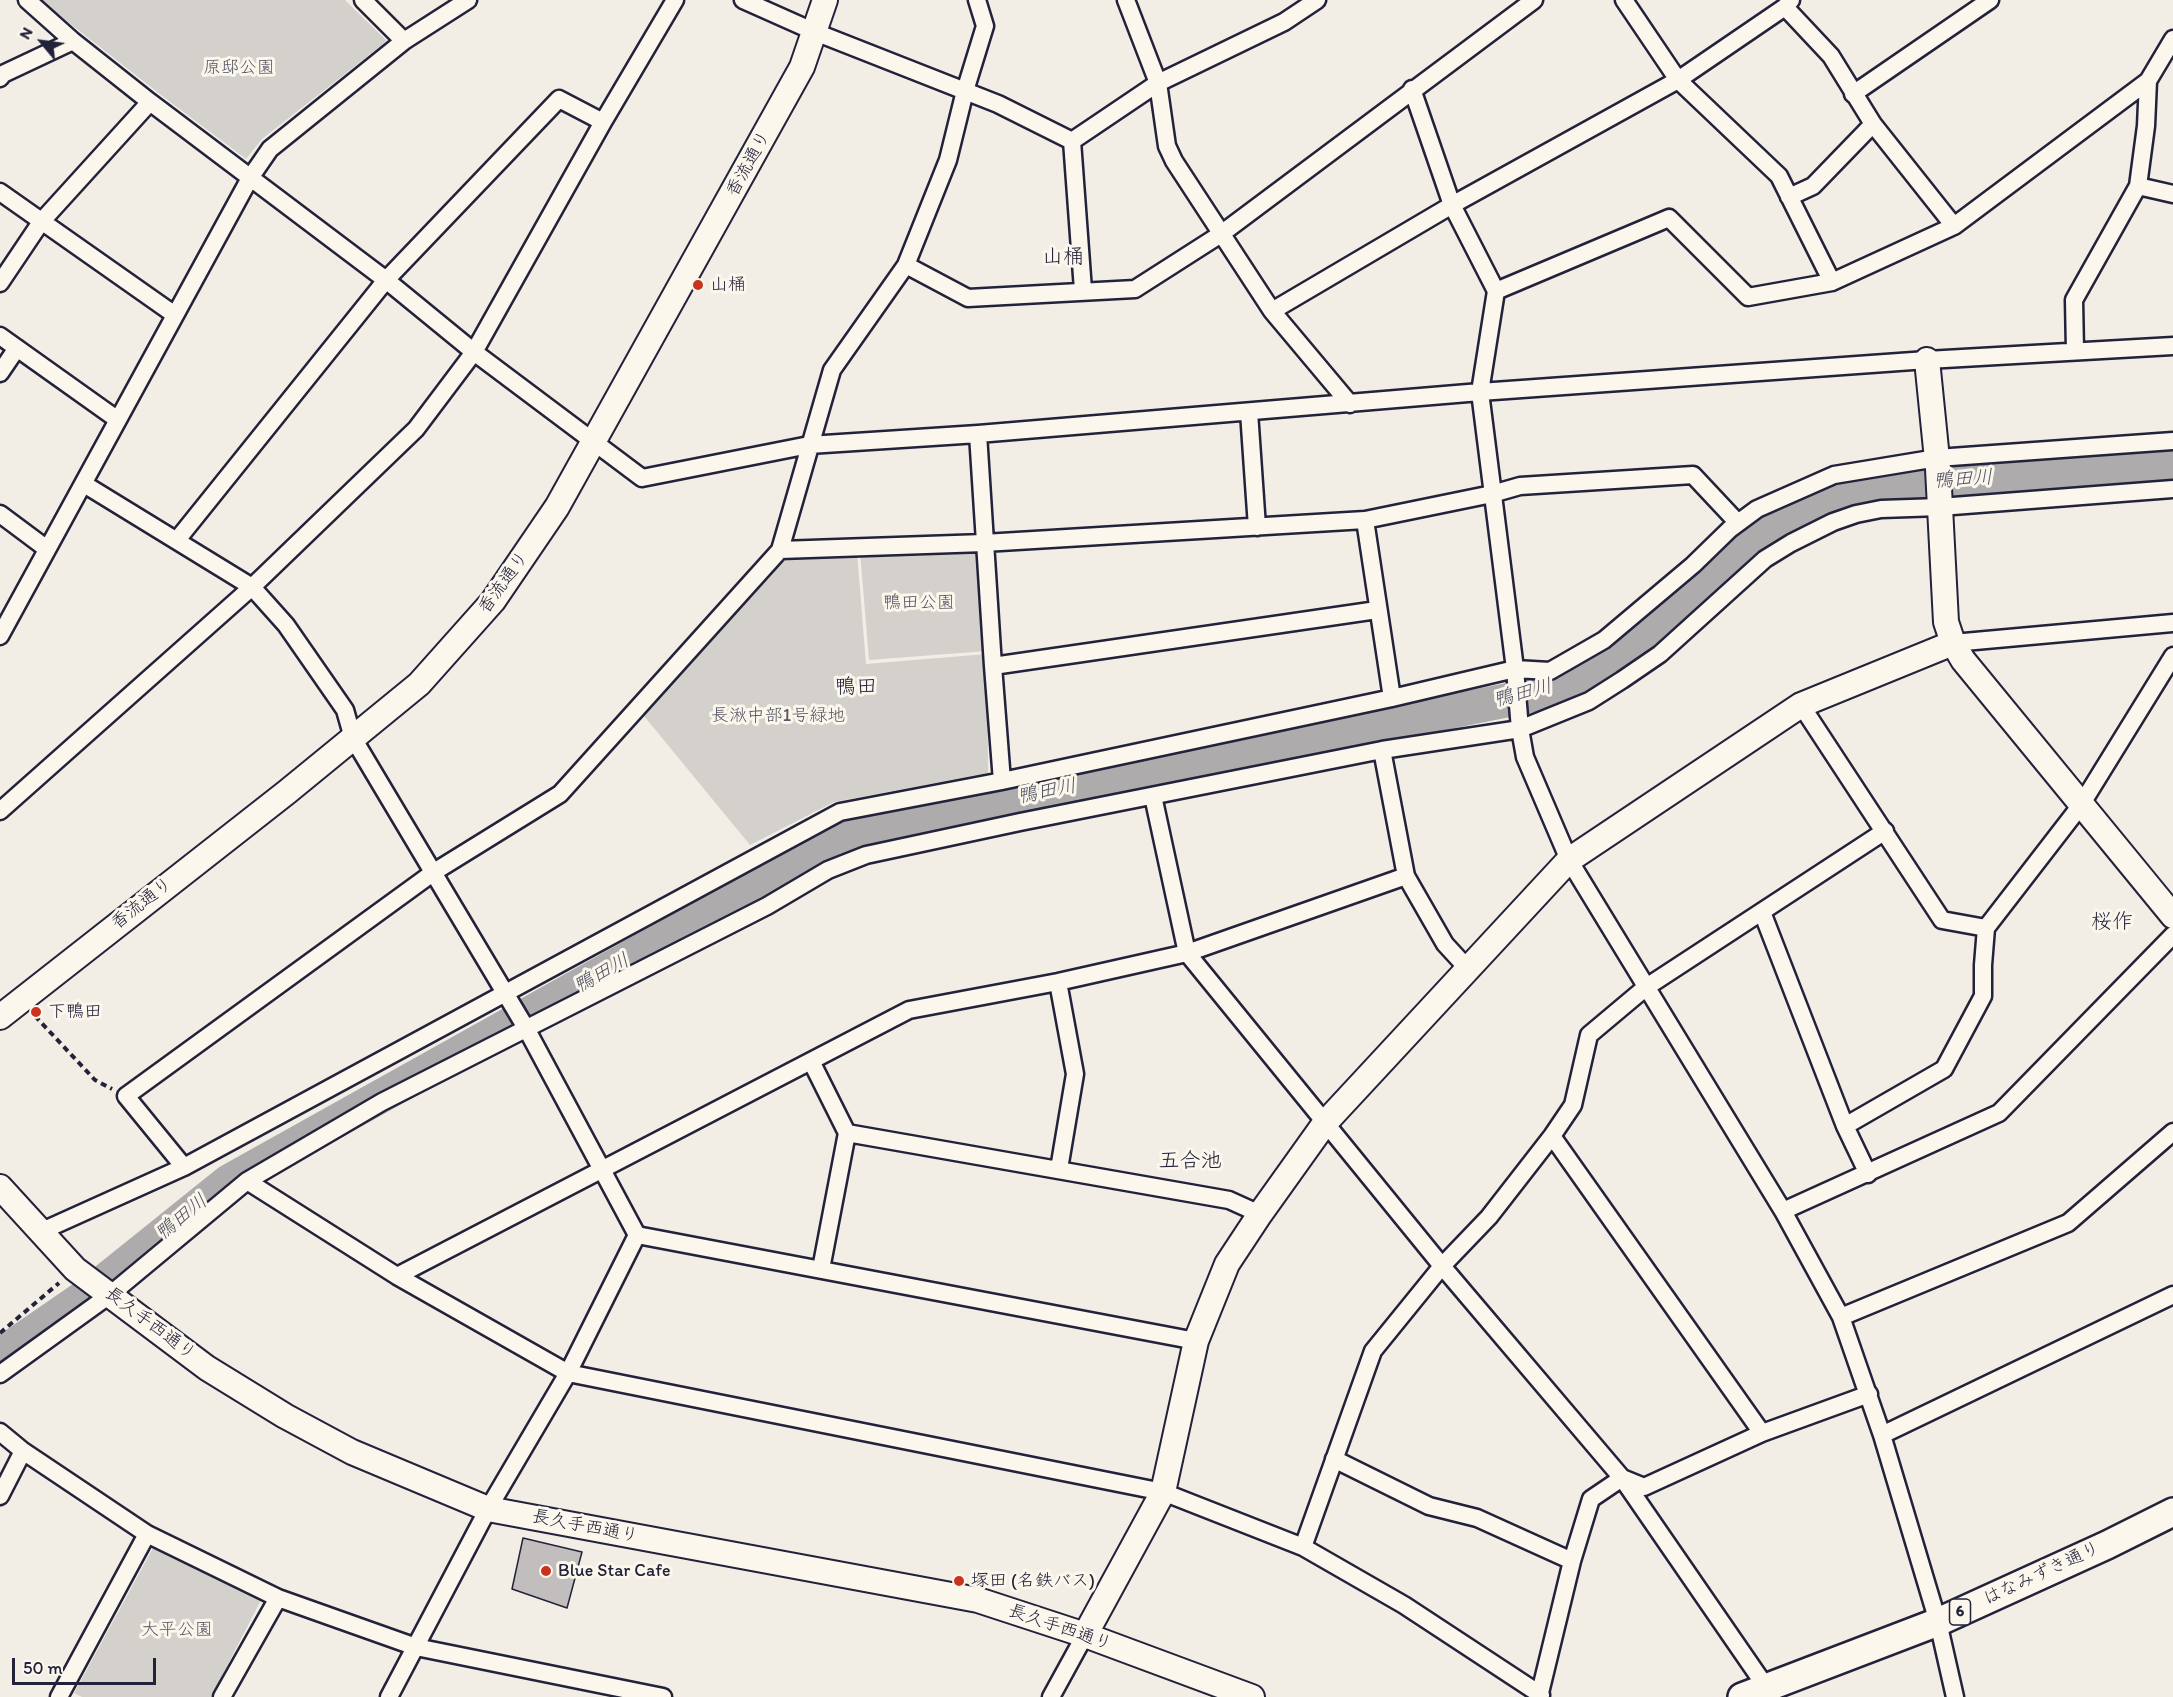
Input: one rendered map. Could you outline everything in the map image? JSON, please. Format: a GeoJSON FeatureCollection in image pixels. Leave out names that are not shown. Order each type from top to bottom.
{"type":"FeatureCollection","features":[{"type":"Feature","properties":{"kind":"main road","name":"はなみずき通り"},"geometry":{"type":"LineString","coordinates":[[1754,1692],[1938,1622],[2107,1545],[2173,1512]]}},
{"type":"Feature","properties":{"kind":"street"},"geometry":{"type":"LineString","coordinates":[[27,0],[73,41],[150,102],[386,280],[474,352],[642,478],[809,445],[978,434],[1480,392],[1927,360],[2173,346]]}},
{"type":"Feature","properties":{"kind":"street"},"geometry":{"type":"LineString","coordinates":[[363,0],[404,41]]}},
{"type":"Feature","properties":{"kind":"street"},"geometry":{"type":"LineString","coordinates":[[0,636],[250,178],[270,149],[404,41],[468,0]]}},
{"type":"Feature","properties":{"kind":"street"},"geometry":{"type":"LineString","coordinates":[[0,811],[252,587],[416,429],[474,352],[603,122],[675,0]]}},
{"type":"Feature","properties":{"kind":"street"},"geometry":{"type":"LineString","coordinates":[[743,0],[815,32],[998,104],[1072,141]]}},
{"type":"Feature","properties":{"kind":"street","name":"香流通り"},"geometry":{"type":"LineString","coordinates":[[0,1017],[419,684],[493,601],[557,507],[802,67],[825,0]]}},
{"type":"Feature","properties":{"kind":"street"},"geometry":{"type":"LineString","coordinates":[[184,1167],[126,1096],[434,872],[560,794],[780,550],[832,370],[906,265],[948,160],[965,91],[985,26],[977,0]]}},
{"type":"Feature","properties":{"kind":"street"},"geometry":{"type":"LineString","coordinates":[[1126,0],[1158,83],[1167,146],[1174,161],[1272,312],[1350,404]]}},
{"type":"Feature","properties":{"kind":"street"},"geometry":{"type":"LineString","coordinates":[[1072,141],[1158,83],[1284,22],[1317,0]]}},
{"type":"Feature","properties":{"kind":"street"},"geometry":{"type":"LineString","coordinates":[[906,265],[968,298],[1083,290],[1136,289],[1221,234],[1534,0]]}},
{"type":"Feature","properties":{"kind":"street"},"geometry":{"type":"LineString","coordinates":[[1624,0],[1678,80],[1779,176],[1832,282]]}},
{"type":"Feature","properties":{"kind":"street"},"geometry":{"type":"LineString","coordinates":[[1853,94],[1990,0]]}},
{"type":"Feature","properties":{"kind":"street"},"geometry":{"type":"LineString","coordinates":[[1272,312],[1452,205],[1678,80],[1788,4],[1831,56],[1873,124],[1954,226]]}},
{"type":"Feature","properties":{"kind":"street"},"geometry":{"type":"LineString","coordinates":[[1496,291],[1669,218],[1748,297],[1832,282],[1954,226],[2148,81],[2173,39]]}},
{"type":"Feature","properties":{"kind":"street"},"geometry":{"type":"LineString","coordinates":[[0,78],[3,74],[73,41]]}},
{"type":"Feature","properties":{"kind":"street"},"geometry":{"type":"LineString","coordinates":[[2075,351],[2074,300],[2138,186],[2146,126],[2148,81]]}},
{"type":"Feature","properties":{"kind":"street"},"geometry":{"type":"LineString","coordinates":[[1412,90],[1452,205],[1496,291],[1480,392],[1525,757],[1569,860],[1783,1211],[1841,1317],[1882,1435],[1938,1622],[1955,1697]]}},
{"type":"Feature","properties":{"kind":"street"},"geometry":{"type":"LineString","coordinates":[[177,540],[386,280],[559,99],[603,122]]}},
{"type":"Feature","properties":{"kind":"street"},"geometry":{"type":"LineString","coordinates":[[0,283],[41,222],[150,102]]}},
{"type":"Feature","properties":{"kind":"street"},"geometry":{"type":"LineString","coordinates":[[1789,197],[1813,186],[1873,124]]}},
{"type":"Feature","properties":{"kind":"street"},"geometry":{"type":"LineString","coordinates":[[1072,141],[1083,290]]}},
{"type":"Feature","properties":{"kind":"street"},"geometry":{"type":"LineString","coordinates":[[2138,186],[2173,194]]}},
{"type":"Feature","properties":{"kind":"street"},"geometry":{"type":"LineString","coordinates":[[0,192],[175,315]]}},
{"type":"Feature","properties":{"kind":"street"},"geometry":{"type":"LineString","coordinates":[[0,336],[118,420]]}},
{"type":"Feature","properties":{"kind":"street"},"geometry":{"type":"LineString","coordinates":[[0,373],[17,348]]}},
{"type":"Feature","properties":{"kind":"street"},"geometry":{"type":"LineString","coordinates":[[1927,360],[1938,464],[1946,622],[1953,642],[1963,660],[2173,916]]}},
{"type":"Feature","properties":{"kind":"street"},"geometry":{"type":"LineString","coordinates":[[1249,412],[1257,526]]}},
{"type":"Feature","properties":{"kind":"street"},"geometry":{"type":"LineString","coordinates":[[978,434],[1002,781]]}},
{"type":"Feature","properties":{"kind":"street"},"geometry":{"type":"LineString","coordinates":[[42,1232],[184,1167],[840,812],[1002,781],[1392,698],[1515,669],[1550,671],[1604,640],[1757,509],[1834,475],[2173,441]]}},
{"type":"Feature","properties":{"kind":"street"},"geometry":{"type":"LineString","coordinates":[[780,550],[984,543],[1365,520],[1492,494],[1520,486],[1693,475],[1738,523]]}},
{"type":"Feature","properties":{"kind":"street"},"geometry":{"type":"LineString","coordinates":[[84,484],[252,587],[286,625],[345,710],[353,738],[526,1028],[637,1235]]}},
{"type":"Feature","properties":{"kind":"street"},"geometry":{"type":"LineString","coordinates":[[0,1374],[111,1294],[248,1181],[382,1102],[767,906],[828,870],[866,855],[1153,796],[1382,750],[1520,729],[1589,701],[1632,674],[1660,654],[1764,559],[1791,543],[1856,514],[1940,503],[2173,489]]}},
{"type":"Feature","properties":{"kind":"street"},"geometry":{"type":"LineString","coordinates":[[0,514],[47,549]]}},
{"type":"Feature","properties":{"kind":"street"},"geometry":{"type":"LineString","coordinates":[[1365,520],[1392,698]]}},
{"type":"Feature","properties":{"kind":"street"},"geometry":{"type":"LineString","coordinates":[[993,666],[1377,610]]}},
{"type":"Feature","properties":{"kind":"street"},"geometry":{"type":"LineString","coordinates":[[1051,1697],[1163,1492],[1196,1341],[1227,1264],[1325,1123],[1569,860],[1801,705],[1953,642],[2173,622]]}},
{"type":"Feature","properties":{"kind":"street"},"geometry":{"type":"LineString","coordinates":[[1845,1126],[1944,1069],[1983,996],[1986,928],[2080,805],[2173,656]]}},
{"type":"Feature","properties":{"kind":"street"},"geometry":{"type":"LineString","coordinates":[[1801,705],[1942,920],[1986,928]]}},
{"type":"Feature","properties":{"kind":"street"},"geometry":{"type":"LineString","coordinates":[[1382,750],[1406,876],[1445,944],[1468,969]]}},
{"type":"Feature","properties":{"kind":"street"},"geometry":{"type":"LineString","coordinates":[[1153,796],[1187,953],[1442,1266],[1622,1478],[1754,1692]]}},
{"type":"Feature","properties":{"kind":"street"},"geometry":{"type":"LineString","coordinates":[[1304,1547],[1372,1351],[1442,1266],[1489,1217],[1552,1136],[1573,1105],[1589,1035],[1645,988],[1885,831]]}},
{"type":"Feature","properties":{"kind":"street"},"geometry":{"type":"LineString","coordinates":[[397,1276],[909,1010],[1058,982],[1187,953],[1406,876]]}},
{"type":"Feature","properties":{"kind":"street"},"geometry":{"type":"LineString","coordinates":[[1762,912],[1845,1126],[1868,1174]]}},
{"type":"Feature","properties":{"kind":"street"},"geometry":{"type":"LineString","coordinates":[[1783,1211],[1999,1113],[2173,935]]}},
{"type":"Feature","properties":{"kind":"street"},"geometry":{"type":"LineString","coordinates":[[1058,982],[1075,1074],[1059,1170]]}},
{"type":"Feature","properties":{"kind":"street"},"geometry":{"type":"LineString","coordinates":[[811,1061],[847,1133],[821,1269]]}},
{"type":"Feature","properties":{"kind":"street"},"geometry":{"type":"LineString","coordinates":[[1841,1317],[2068,1223],[2173,1131]]}},
{"type":"Feature","properties":{"kind":"street"},"geometry":{"type":"LineString","coordinates":[[847,1133],[1229,1200],[1260,1214]]}},
{"type":"Feature","properties":{"kind":"street"},"geometry":{"type":"LineString","coordinates":[[1552,1136],[1762,1433]]}},
{"type":"Feature","properties":{"kind":"street"},"geometry":{"type":"LineString","coordinates":[[248,1181],[397,1276],[568,1373],[1163,1492],[1304,1547],[1404,1605],[1540,1696],[1572,1560],[1591,1499],[1622,1478]]}},
{"type":"Feature","properties":{"kind":"street","name":"長久手西通り"},"geometry":{"type":"LineString","coordinates":[[0,1187],[75,1269],[207,1368],[285,1416],[352,1452],[488,1509],[978,1600],[1085,1635],[1252,1697]]}},
{"type":"Feature","properties":{"kind":"street"},"geometry":{"type":"LineString","coordinates":[[637,1235],[1196,1341]]}},
{"type":"Feature","properties":{"kind":"street"},"geometry":{"type":"LineString","coordinates":[[389,1697],[488,1509],[568,1373],[637,1235]]}},
{"type":"Feature","properties":{"kind":"street"},"geometry":{"type":"LineString","coordinates":[[1882,1435],[2173,1295]]}},
{"type":"Feature","properties":{"kind":"street"},"geometry":{"type":"LineString","coordinates":[[1622,1478],[1644,1487],[1762,1433],[1869,1394]]}},
{"type":"Feature","properties":{"kind":"street"},"geometry":{"type":"LineString","coordinates":[[0,1432],[23,1451],[147,1534],[278,1598],[416,1647],[663,1697]]}},
{"type":"Feature","properties":{"kind":"street"},"geometry":{"type":"LineString","coordinates":[[0,1496],[23,1451]]}},
{"type":"Feature","properties":{"kind":"street"},"geometry":{"type":"LineString","coordinates":[[1334,1459],[1429,1506],[1477,1518],[1572,1560]]}},
{"type":"Feature","properties":{"kind":"street"},"geometry":{"type":"LineString","coordinates":[[61,1696],[147,1534]]}},
{"type":"Feature","properties":{"kind":"street"},"geometry":{"type":"LineString","coordinates":[[222,1697],[278,1598]]}},
{"type":"Feature","properties":{"kind":"path"},"geometry":{"type":"LineString","coordinates":[[32,992],[31,1012],[95,1080],[126,1096]]}},
{"type":"Feature","properties":{"kind":"path"},"geometry":{"type":"LineString","coordinates":[[0,1333],[75,1269]]}},
{"type":"Feature","properties":{"kind":"green space","name":"原邸公園"},"geometry":{"type":"Polygon","coordinates":[[[40,0],[345,0],[387,41],[262,139],[246,159],[40,0]]]}},
{"type":"Feature","properties":{"kind":"green space","name":"鴨田公園"},"geometry":{"type":"Polygon","coordinates":[[[978,548],[987,651],[869,660],[860,551],[978,548]]]}},
{"type":"Feature","properties":{"kind":"green space","name":"長湫中部1号緑地"},"geometry":{"type":"Polygon","coordinates":[[[857,552],[866,664],[987,654],[988,773],[834,802],[750,845],[644,716],[784,554],[857,552]]]}},
{"type":"Feature","properties":{"kind":"green space","name":"大平公園"},"geometry":{"type":"Polygon","coordinates":[[[153,1548],[261,1600],[211,1697],[82,1697],[74,1693],[153,1548]]]}},
{"type":"Feature","properties":{"kind":"building","name":"Blue Star Cafe"},"geometry":{"type":"Polygon","coordinates":[[[523,1538],[582,1552],[567,1608],[512,1589],[523,1538]]]}},
{"type":"Feature","properties":{"kind":"waterway","name":"鴨田川"},"geometry":{"type":"LineString","coordinates":[[0,1355],[87,1295],[229,1181],[811,856],[849,837],[936,815],[1538,694],[1603,665],[1681,608],[1771,526],[1798,509],[1827,499],[1918,483],[2173,464]]}},
{"type":"Feature","properties":{"kind":"place","name":"山桶"},"geometry":{"type":"Point","coordinates":[698,285]}},
{"type":"Feature","properties":{"kind":"place","name":"下鴨田"},"geometry":{"type":"Point","coordinates":[36,1012]}},
{"type":"Feature","properties":{"kind":"place","name":"Blue Star Cafe"},"geometry":{"type":"Point","coordinates":[546,1571]}},
{"type":"Feature","properties":{"kind":"place","name":"塚田 (名鉄バス)"},"geometry":{"type":"Point","coordinates":[959,1581]}},
{"type":"Feature","properties":{"kind":"district","name":"山桶"},"geometry":{"type":"Point","coordinates":[1063,258]}},
{"type":"Feature","properties":{"kind":"district","name":"鴨田"},"geometry":{"type":"Point","coordinates":[856,688]}},
{"type":"Feature","properties":{"kind":"district","name":"桜作"},"geometry":{"type":"Point","coordinates":[2112,923]}},
{"type":"Feature","properties":{"kind":"district","name":"五合池"},"geometry":{"type":"Point","coordinates":[1190,1162]}}]}
